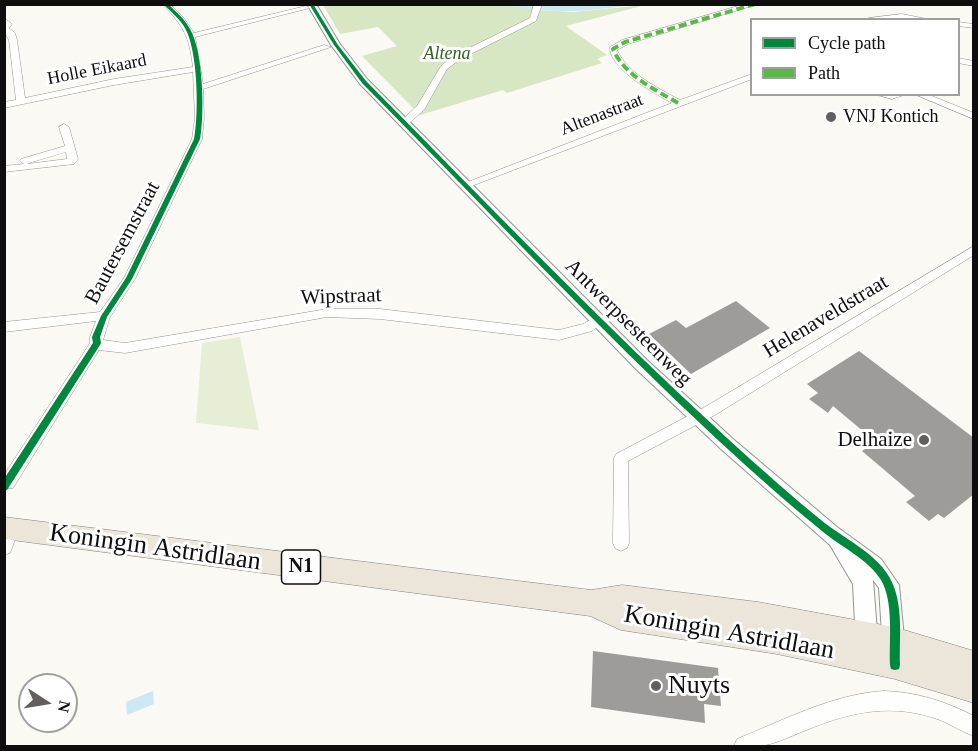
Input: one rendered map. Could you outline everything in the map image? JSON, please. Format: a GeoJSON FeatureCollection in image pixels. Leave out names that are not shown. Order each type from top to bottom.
{"type":"FeatureCollection","features":[{"type":"Feature","properties":{"kind":"main road","name":"Koningin Astridlaan"},"geometry":{"type":"LineString","coordinates":[[7,535],[591,603],[621,616],[777,640],[881,650]]}},
{"type":"Feature","properties":{"kind":"main road","name":"N1"},"geometry":{"type":"LineString","coordinates":[[881,650],[974,665]]}},
{"type":"Feature","properties":{"kind":"main road","name":"N1"},"geometry":{"type":"LineString","coordinates":[[881,650],[974,689]]}},
{"type":"Feature","properties":{"kind":"street","name":"Bautersemstraat"},"geometry":{"type":"LineString","coordinates":[[8,483],[97,343],[96,337],[104,316],[129,279],[197,139],[200,123],[198,88],[191,36],[175,12],[165,4]]}},
{"type":"Feature","properties":{"kind":"street"},"geometry":{"type":"LineString","coordinates":[[678,104],[632,74],[613,52],[614,48],[625,42],[755,4]]}},
{"type":"Feature","properties":{"kind":"street"},"geometry":{"type":"LineString","coordinates":[[191,36],[309,6]]}},
{"type":"Feature","properties":{"kind":"street","name":"Antwerpsesteenweg"},"geometry":{"type":"LineString","coordinates":[[309,6],[364,82],[465,185],[592,324],[830,533],[852,561],[863,582],[881,650]]}},
{"type":"Feature","properties":{"kind":"street"},"geometry":{"type":"LineString","coordinates":[[405,122],[421,108],[444,68],[456,58],[533,19],[537,7]]}},
{"type":"Feature","properties":{"kind":"street"},"geometry":{"type":"LineString","coordinates":[[880,18],[901,14],[919,18]]}},
{"type":"Feature","properties":{"kind":"street"},"geometry":{"type":"LineString","coordinates":[[5,26],[13,40],[21,101]]}},
{"type":"Feature","properties":{"kind":"street"},"geometry":{"type":"LineString","coordinates":[[198,88],[327,47]]}},
{"type":"Feature","properties":{"kind":"street","name":"Holle Eikaard"},"geometry":{"type":"LineString","coordinates":[[4,105],[196,69]]}},
{"type":"Feature","properties":{"kind":"street","name":"Altenastraat"},"geometry":{"type":"LineString","coordinates":[[465,185],[750,77]]}},
{"type":"Feature","properties":{"kind":"street"},"geometry":{"type":"LineString","coordinates":[[923,96],[974,116]]}},
{"type":"Feature","properties":{"kind":"street"},"geometry":{"type":"LineString","coordinates":[[4,168],[70,162],[73,159],[64,127]]}},
{"type":"Feature","properties":{"kind":"street","name":"Helenaveldstraat"},"geometry":{"type":"LineString","coordinates":[[621,543],[621,458],[698,418],[974,250]]}},
{"type":"Feature","properties":{"kind":"street","name":"Wipstraat"},"geometry":{"type":"LineString","coordinates":[[97,343],[104,347],[124,348],[274,321],[345,313],[433,320],[559,335],[592,324]]}},
{"type":"Feature","properties":{"kind":"street"},"geometry":{"type":"LineString","coordinates":[[4,327],[104,316]]}},
{"type":"Feature","properties":{"kind":"street"},"geometry":{"type":"LineString","coordinates":[[744,747],[854,703],[911,702],[933,708],[974,727]]}},
{"type":"Feature","properties":{"kind":"green space","name":"Altena"},"geometry":{"type":"Polygon","coordinates":[[[503,4],[537,10],[574,12],[645,5],[566,26],[607,55],[597,59],[602,63],[507,93],[503,90],[420,115],[362,56],[397,46],[378,27],[340,34],[323,5],[503,4]]]}},
{"type":"Feature","properties":{"kind":"green space"},"geometry":{"type":"Polygon","coordinates":[[[240,337],[259,430],[196,423],[202,343],[240,337]]]}},
{"type":"Feature","properties":{"kind":"water"},"geometry":{"type":"Polygon","coordinates":[[[503,5],[630,5],[597,10],[567,11],[537,10],[503,5]]]}},
{"type":"Feature","properties":{"kind":"water"},"geometry":{"type":"Polygon","coordinates":[[[153,691],[154,704],[127,715],[126,702],[153,691]]]}},
{"type":"Feature","properties":{"kind":"building"},"geometry":{"type":"Polygon","coordinates":[[[736,301],[770,328],[691,374],[649,334],[676,320],[686,328],[736,301]]]}},
{"type":"Feature","properties":{"kind":"building","name":"Delhaize"},"geometry":{"type":"Polygon","coordinates":[[[859,351],[974,438],[974,494],[944,518],[938,514],[929,521],[906,502],[915,496],[862,451],[876,442],[833,406],[828,413],[809,399],[818,393],[807,384],[859,351]]]}},
{"type":"Feature","properties":{"kind":"building","name":"Nuyts"},"geometry":{"type":"Polygon","coordinates":[[[593,651],[718,668],[721,706],[704,704],[705,723],[591,707],[593,651]]]}},
{"type":"Feature","properties":{"kind":"marked path"},"geometry":{"type":"LineString","coordinates":[[678,103],[650,87],[631,72],[616,57],[613,49],[625,42],[755,4]]}},
{"type":"Feature","properties":{"kind":"cycle path"},"geometry":{"type":"LineString","coordinates":[[4,487],[97,343],[96,337],[104,316],[129,279],[197,139],[200,103],[194,45],[184,23],[165,4]]}},
{"type":"Feature","properties":{"kind":"cycle path"},"geometry":{"type":"LineString","coordinates":[[311,4],[336,45],[364,82],[619,341],[725,441],[811,517],[877,568],[888,584],[893,602],[895,665]]}},
{"type":"Feature","properties":{"kind":"place","name":"VNJ Kontich"},"geometry":{"type":"Point","coordinates":[831,117]}},
{"type":"Feature","properties":{"kind":"place","name":"Delhaize"},"geometry":{"type":"Point","coordinates":[924,440]}},
{"type":"Feature","properties":{"kind":"place","name":"Nuyts"},"geometry":{"type":"Point","coordinates":[656,686]}}]}
